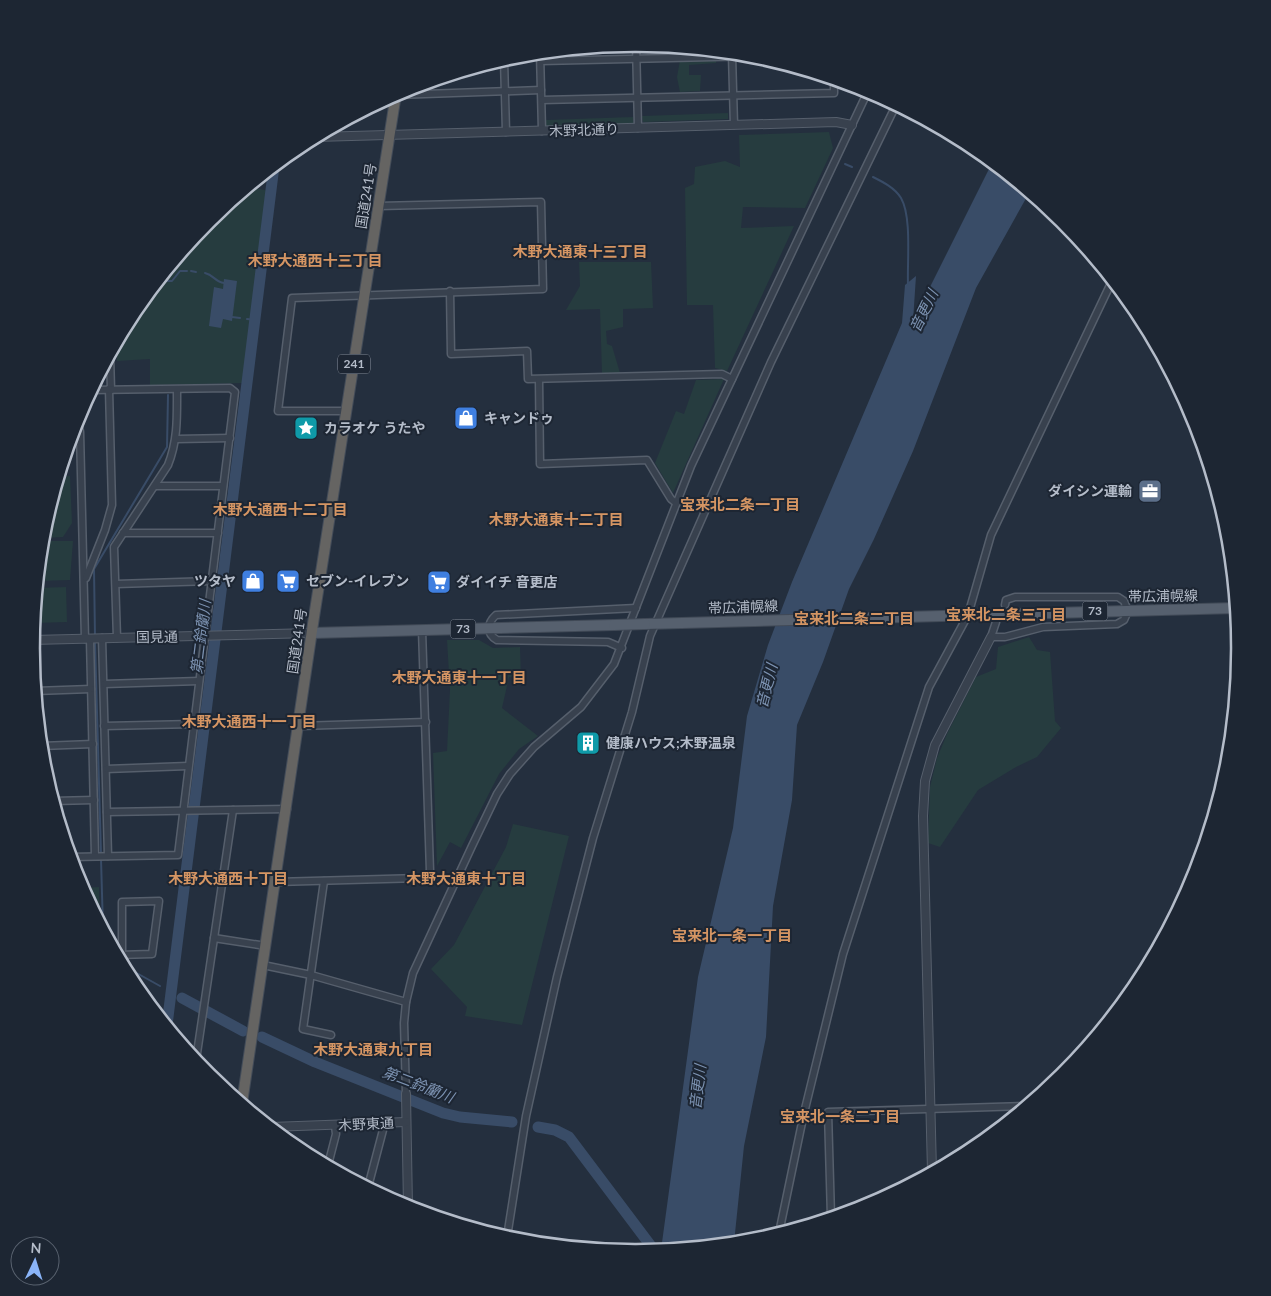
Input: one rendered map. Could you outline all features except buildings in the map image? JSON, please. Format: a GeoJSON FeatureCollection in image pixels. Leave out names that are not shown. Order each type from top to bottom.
{"type":"FeatureCollection","features":[{"type":"Feature","properties":{"kind":"highway","name":"国道241号"},"geometry":{"type":"LineString","coordinates":[[243,1096],[312,633],[394,104]]}},
{"type":"Feature","properties":{"kind":"main road","name":"帯広浦幌線"},"geometry":{"type":"LineString","coordinates":[[312,633],[1230,608]]}},
{"type":"Feature","properties":{"kind":"street"},"geometry":{"type":"LineString","coordinates":[[636,52],[638,128]]}},
{"type":"Feature","properties":{"kind":"street"},"geometry":{"type":"LineString","coordinates":[[542,131],[541,61],[698,56]]}},
{"type":"Feature","properties":{"kind":"street"},"geometry":{"type":"LineString","coordinates":[[732,61],[734,125]]}},
{"type":"Feature","properties":{"kind":"street"},"geometry":{"type":"LineString","coordinates":[[504,67],[506,132]]}},
{"type":"Feature","properties":{"kind":"street"},"geometry":{"type":"LineString","coordinates":[[542,100],[834,93],[834,87]]}},
{"type":"Feature","properties":{"kind":"street"},"geometry":{"type":"LineString","coordinates":[[417,94],[541,90]]}},
{"type":"Feature","properties":{"kind":"street"},"geometry":{"type":"LineString","coordinates":[[406,1122],[404,1044],[406,1002],[413,973],[497,794],[522,758],[581,708],[603,681],[622,648],[676,503],[710,424],[864,99]]}},
{"type":"Feature","properties":{"kind":"street"},"geometry":{"type":"LineString","coordinates":[[508,1229],[526,1116],[557,977],[591,847],[632,712],[655,624],[771,362],[893,111]]}},
{"type":"Feature","properties":{"kind":"street","name":"木野北通り"},"geometry":{"type":"LineString","coordinates":[[331,137],[836,122],[852,125]]}},
{"type":"Feature","properties":{"kind":"street"},"geometry":{"type":"LineString","coordinates":[[346,411],[278,411],[292,298],[543,289],[541,202],[379,206]]}},
{"type":"Feature","properties":{"kind":"street"},"geometry":{"type":"LineString","coordinates":[[781,1225],[804,1113],[846,944],[929,687],[968,615],[991,535],[1109,287]]}},
{"type":"Feature","properties":{"kind":"street"},"geometry":{"type":"LineString","coordinates":[[450,291],[451,354],[527,351],[528,380],[722,374],[732,379]]}},
{"type":"Feature","properties":{"kind":"street"},"geometry":{"type":"LineString","coordinates":[[85,581],[105,530],[112,505],[110,368]]}},
{"type":"Feature","properties":{"kind":"street"},"geometry":{"type":"LineString","coordinates":[[539,380],[540,464],[647,460],[671,499],[676,503]]}},
{"type":"Feature","properties":{"kind":"street"},"geometry":{"type":"LineString","coordinates":[[78,857],[178,855],[186,811],[188,766],[199,681],[208,635],[212,581],[235,392],[230,388],[99,390]]}},
{"type":"Feature","properties":{"kind":"street"},"geometry":{"type":"LineString","coordinates":[[117,638],[114,547],[168,465],[177,439],[177,390]]}},
{"type":"Feature","properties":{"kind":"street"},"geometry":{"type":"LineString","coordinates":[[80,434],[85,581],[92,689],[95,856]]}},
{"type":"Feature","properties":{"kind":"street"},"geometry":{"type":"LineString","coordinates":[[177,439],[230,438]]}},
{"type":"Feature","properties":{"kind":"street"},"geometry":{"type":"LineString","coordinates":[[155,486],[223,486]]}},
{"type":"Feature","properties":{"kind":"street"},"geometry":{"type":"LineString","coordinates":[[123,534],[218,533]]}},
{"type":"Feature","properties":{"kind":"street"},"geometry":{"type":"LineString","coordinates":[[116,584],[212,581]]}},
{"type":"Feature","properties":{"kind":"street"},"geometry":{"type":"LineString","coordinates":[[991,636],[1005,638],[1043,627],[1117,624],[1124,620],[1128,611],[1124,601],[1118,597],[1015,596],[1006,600],[1004,605]]}},
{"type":"Feature","properties":{"kind":"street"},"geometry":{"type":"LineString","coordinates":[[622,648],[608,642],[497,640],[492,638],[488,628],[490,620],[496,615],[636,608]]}},
{"type":"Feature","properties":{"kind":"street"},"geometry":{"type":"LineString","coordinates":[[932,1165],[923,816],[925,780],[935,744],[991,636],[996,622]]}},
{"type":"Feature","properties":{"kind":"street"},"geometry":{"type":"LineString","coordinates":[[275,882],[421,878],[427,875],[431,864],[422,630]]}},
{"type":"Feature","properties":{"kind":"street","name":"国見通"},"geometry":{"type":"LineString","coordinates":[[40,640],[312,633]]}},
{"type":"Feature","properties":{"kind":"street"},"geometry":{"type":"LineString","coordinates":[[102,638],[108,856]]}},
{"type":"Feature","properties":{"kind":"street"},"geometry":{"type":"LineString","coordinates":[[104,684],[199,681]]}},
{"type":"Feature","properties":{"kind":"street"},"geometry":{"type":"LineString","coordinates":[[41,691],[92,689]]}},
{"type":"Feature","properties":{"kind":"street"},"geometry":{"type":"LineString","coordinates":[[299,726],[426,722]]}},
{"type":"Feature","properties":{"kind":"street"},"geometry":{"type":"LineString","coordinates":[[104,726],[194,724]]}},
{"type":"Feature","properties":{"kind":"street"},"geometry":{"type":"LineString","coordinates":[[48,746],[93,744]]}},
{"type":"Feature","properties":{"kind":"street"},"geometry":{"type":"LineString","coordinates":[[106,769],[188,766]]}},
{"type":"Feature","properties":{"kind":"street"},"geometry":{"type":"LineString","coordinates":[[60,801],[94,800]]}},
{"type":"Feature","properties":{"kind":"street"},"geometry":{"type":"LineString","coordinates":[[197,1051],[233,810]]}},
{"type":"Feature","properties":{"kind":"street"},"geometry":{"type":"LineString","coordinates":[[107,812],[286,810]]}},
{"type":"Feature","properties":{"kind":"street"},"geometry":{"type":"LineString","coordinates":[[324,881],[303,1029],[330,1035]]}},
{"type":"Feature","properties":{"kind":"street"},"geometry":{"type":"LineString","coordinates":[[120,946],[122,902],[159,901],[152,954],[125,954]]}},
{"type":"Feature","properties":{"kind":"street"},"geometry":{"type":"LineString","coordinates":[[214,938],[266,946]]}},
{"type":"Feature","properties":{"kind":"street"},"geometry":{"type":"LineString","coordinates":[[262,965],[311,975],[406,1002]]}},
{"type":"Feature","properties":{"kind":"street"},"geometry":{"type":"LineString","coordinates":[[831,1211],[828,1112],[1015,1106]]}},
{"type":"Feature","properties":{"kind":"street","name":"木野東通"},"geometry":{"type":"LineString","coordinates":[[282,1127],[406,1122],[408,1198]]}},
{"type":"Feature","properties":{"kind":"street"},"geometry":{"type":"LineString","coordinates":[[370,1181],[382,1124]]}},
{"type":"Feature","properties":{"kind":"street"},"geometry":{"type":"LineString","coordinates":[[330,1159],[336,1134],[335,1126]]}},
{"type":"Feature","properties":{"kind":"green space"},"geometry":{"type":"Polygon","coordinates":[[[716,59],[716,63],[689,65],[689,75],[701,75],[700,91],[680,92],[677,77],[680,60],[716,59]]]}},
{"type":"Feature","properties":{"kind":"green space"},"geometry":{"type":"Polygon","coordinates":[[[728,113],[728,119],[643,122],[642,116],[728,113]]]}},
{"type":"Feature","properties":{"kind":"green space"},"geometry":{"type":"Polygon","coordinates":[[[633,117],[634,124],[546,126],[546,120],[633,117]]]}},
{"type":"Feature","properties":{"kind":"green space"},"geometry":{"type":"Polygon","coordinates":[[[829,132],[833,148],[805,208],[743,207],[741,228],[794,226],[727,371],[715,368],[713,305],[687,305],[685,188],[694,184],[695,167],[725,161],[740,167],[739,135],[829,132]]]}},
{"type":"Feature","properties":{"kind":"green space"},"geometry":{"type":"Polygon","coordinates":[[[257,189],[269,191],[245,383],[150,385],[150,359],[117,361],[117,356],[140,317],[188,255],[214,227],[257,189]]]}},
{"type":"Feature","properties":{"kind":"green space"},"geometry":{"type":"Polygon","coordinates":[[[579,262],[651,262],[653,308],[623,309],[623,327],[606,331],[607,344],[612,346],[620,373],[602,374],[600,309],[566,310],[580,286],[579,262]]]}},
{"type":"Feature","properties":{"kind":"green space"},"geometry":{"type":"Polygon","coordinates":[[[724,379],[673,493],[655,463],[676,411],[684,414],[696,380],[724,379]]]}},
{"type":"Feature","properties":{"kind":"green space"},"geometry":{"type":"Polygon","coordinates":[[[66,476],[70,476],[72,523],[63,537],[50,538],[60,494],[66,476]]]}},
{"type":"Feature","properties":{"kind":"green space"},"geometry":{"type":"Polygon","coordinates":[[[50,541],[73,541],[70,580],[44,581],[50,541]]]}},
{"type":"Feature","properties":{"kind":"green space"},"geometry":{"type":"Polygon","coordinates":[[[66,587],[67,622],[41,623],[43,588],[66,587]]]}},
{"type":"Feature","properties":{"kind":"green space"},"geometry":{"type":"Polygon","coordinates":[[[1029,637],[1037,650],[1050,652],[1055,721],[1061,728],[1037,757],[1016,767],[978,790],[940,847],[928,843],[930,787],[937,758],[947,734],[976,677],[996,669],[998,647],[1029,637]]]}},
{"type":"Feature","properties":{"kind":"green space"},"geometry":{"type":"Polygon","coordinates":[[[447,640],[479,640],[493,648],[520,647],[521,678],[509,677],[502,708],[538,736],[519,749],[499,774],[461,848],[450,842],[437,866],[433,753],[447,751],[450,690],[447,640]]]}},
{"type":"Feature","properties":{"kind":"green space"},"geometry":{"type":"Polygon","coordinates":[[[513,824],[569,836],[522,1025],[465,1016],[467,1007],[431,969],[454,945],[506,847],[513,824]]]}},
{"type":"Feature","properties":{"kind":"green space"},"geometry":{"type":"Polygon","coordinates":[[[99,887],[100,908],[90,888],[99,887]]]}},
{"type":"Feature","properties":{"kind":"water","name":"音更川"},"geometry":{"type":"Polygon","coordinates":[[[989,169],[1026,198],[976,288],[913,451],[874,539],[849,589],[823,662],[797,725],[792,800],[773,906],[766,1037],[744,1146],[735,1235],[662,1243],[698,977],[733,828],[747,716],[768,645],[792,582],[902,323],[905,285],[916,276],[913,321],[989,169]]]}},
{"type":"Feature","properties":{"kind":"water"},"geometry":{"type":"Polygon","coordinates":[[[224,279],[237,281],[232,321],[223,319],[221,328],[209,326],[214,287],[223,289],[224,279]]]}},
{"type":"Feature","properties":{"kind":"waterway"},"geometry":{"type":"LineString","coordinates":[[845,164],[852,167]]}},
{"type":"Feature","properties":{"kind":"waterway","name":"第二鈴蘭川"},"geometry":{"type":"LineString","coordinates":[[168,1017],[273,176]]}},
{"type":"Feature","properties":{"kind":"waterway"},"geometry":{"type":"LineString","coordinates":[[873,177],[896,191],[904,206],[908,228],[908,285]]}},
{"type":"Feature","properties":{"kind":"waterway"},"geometry":{"type":"LineString","coordinates":[[166,281],[172,281],[180,271],[187,271]]}},
{"type":"Feature","properties":{"kind":"waterway"},"geometry":{"type":"LineString","coordinates":[[191,271],[196,272]]}},
{"type":"Feature","properties":{"kind":"waterway"},"geometry":{"type":"LineString","coordinates":[[205,273],[224,283]]}},
{"type":"Feature","properties":{"kind":"waterway"},"geometry":{"type":"LineString","coordinates":[[232,317],[240,318]]}},
{"type":"Feature","properties":{"kind":"waterway","name":"第二鈴蘭川"},"geometry":{"type":"LineString","coordinates":[[247,319],[256,320]]}},
{"type":"Feature","properties":{"kind":"waterway"},"geometry":{"type":"LineString","coordinates":[[95,637],[94,569],[167,447],[168,395]]}},
{"type":"Feature","properties":{"kind":"waterway"},"geometry":{"type":"LineString","coordinates":[[95,641],[101,854]]}},
{"type":"Feature","properties":{"kind":"waterway"},"geometry":{"type":"LineString","coordinates":[[101,859],[103,914]]}},
{"type":"Feature","properties":{"kind":"waterway"},"geometry":{"type":"LineString","coordinates":[[136,973],[160,986]]}},
{"type":"Feature","properties":{"kind":"waterway","name":"第二鈴蘭川"},"geometry":{"type":"LineString","coordinates":[[182,998],[243,1031]]}},
{"type":"Feature","properties":{"kind":"waterway","name":"第二鈴蘭川"},"geometry":{"type":"LineString","coordinates":[[262,1037],[315,1062],[443,1113],[460,1117],[512,1122]]}},
{"type":"Feature","properties":{"kind":"waterway","name":"第二鈴蘭川"},"geometry":{"type":"LineString","coordinates":[[538,1127],[555,1130],[569,1137],[649,1243]]}},
{"type":"Feature","properties":{"kind":"place","name":"キャンドゥ"},"geometry":{"type":"Point","coordinates":[466,418]}},
{"type":"Feature","properties":{"kind":"place","name":"カラオケ うたや"},"geometry":{"type":"Point","coordinates":[306,428]}},
{"type":"Feature","properties":{"kind":"place","name":"ダイシン運輸"},"geometry":{"type":"Point","coordinates":[1150,491]}},
{"type":"Feature","properties":{"kind":"place","name":"ツタヤ"},"geometry":{"type":"Point","coordinates":[253,581]}},
{"type":"Feature","properties":{"kind":"place","name":"セブン-イレブン"},"geometry":{"type":"Point","coordinates":[288,581]}},
{"type":"Feature","properties":{"kind":"place","name":"ダイイチ 音更店"},"geometry":{"type":"Point","coordinates":[439,582]}},
{"type":"Feature","properties":{"kind":"place","name":"健康ハウス;木野温泉"},"geometry":{"type":"Point","coordinates":[588,743]}},
{"type":"Feature","properties":{"kind":"district","name":"木野大通東十三丁目"},"geometry":{"type":"Point","coordinates":[580,252]}},
{"type":"Feature","properties":{"kind":"district","name":"木野大通西十三丁目"},"geometry":{"type":"Point","coordinates":[315,261]}},
{"type":"Feature","properties":{"kind":"district","name":"宝来北二条一丁目"},"geometry":{"type":"Point","coordinates":[740,505]}},
{"type":"Feature","properties":{"kind":"district","name":"木野大通西十二丁目"},"geometry":{"type":"Point","coordinates":[280,510]}},
{"type":"Feature","properties":{"kind":"district","name":"木野大通東十二丁目"},"geometry":{"type":"Point","coordinates":[556,520]}},
{"type":"Feature","properties":{"kind":"district","name":"宝来北二条三丁目"},"geometry":{"type":"Point","coordinates":[1006,615]}},
{"type":"Feature","properties":{"kind":"district","name":"宝来北二条二丁目"},"geometry":{"type":"Point","coordinates":[854,619]}},
{"type":"Feature","properties":{"kind":"district","name":"木野大通東十一丁目"},"geometry":{"type":"Point","coordinates":[459,678]}},
{"type":"Feature","properties":{"kind":"district","name":"木野大通西十一丁目"},"geometry":{"type":"Point","coordinates":[249,722]}},
{"type":"Feature","properties":{"kind":"district","name":"木野大通西十丁目"},"geometry":{"type":"Point","coordinates":[228,879]}},
{"type":"Feature","properties":{"kind":"district","name":"木野大通東十丁目"},"geometry":{"type":"Point","coordinates":[466,879]}},
{"type":"Feature","properties":{"kind":"district","name":"宝来北一条一丁目"},"geometry":{"type":"Point","coordinates":[732,936]}},
{"type":"Feature","properties":{"kind":"district","name":"木野大通東九丁目"},"geometry":{"type":"Point","coordinates":[373,1050]}},
{"type":"Feature","properties":{"kind":"district","name":"宝来北一条二丁目"},"geometry":{"type":"Point","coordinates":[840,1117]}}]}
